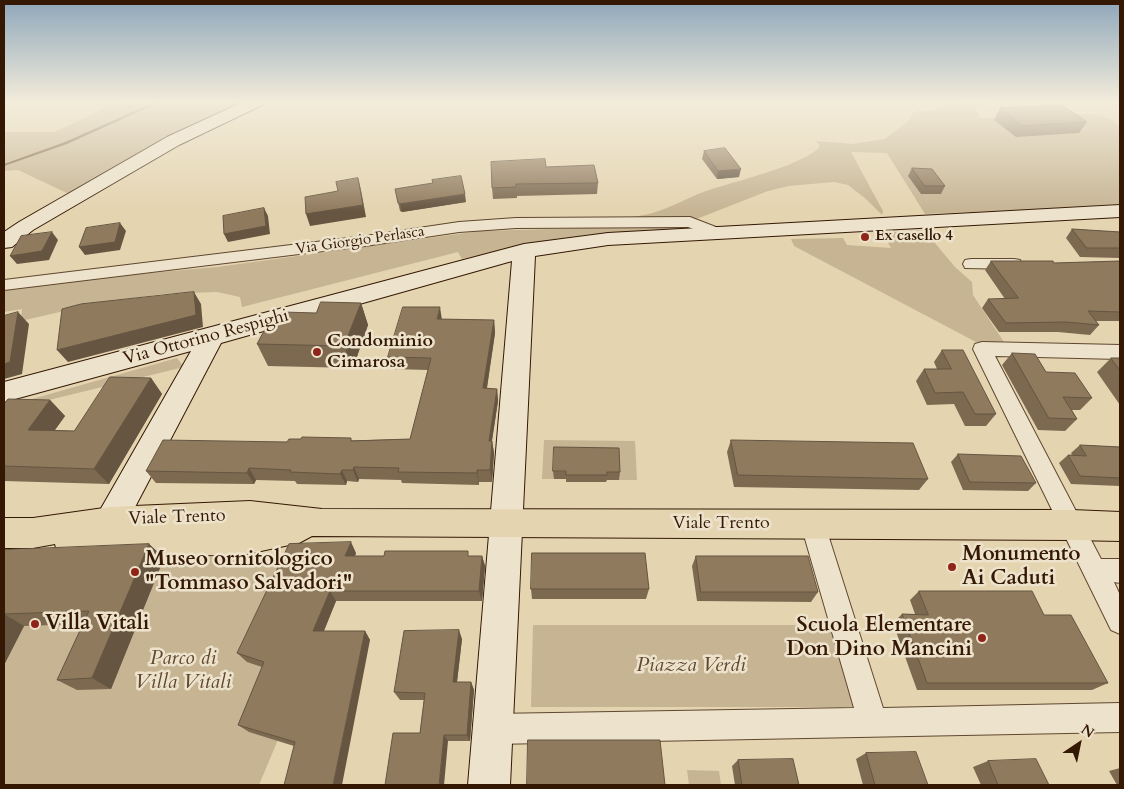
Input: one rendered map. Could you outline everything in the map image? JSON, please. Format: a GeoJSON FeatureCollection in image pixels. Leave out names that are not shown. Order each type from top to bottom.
{"type":"FeatureCollection","features":[{"type":"Feature","properties":{"kind":"main road","name":"Viale Trento"},"geometry":{"type":"LineString","coordinates":[[18,533],[105,531],[242,540],[322,523],[1072,525],[1120,528]]}},
{"type":"Feature","properties":{"kind":"street"},"geometry":{"type":"LineString","coordinates":[[4,242],[26,226],[180,139]]}},
{"type":"Feature","properties":{"kind":"street","name":"Via Ottorino Respighi"},"geometry":{"type":"LineString","coordinates":[[4,392],[212,338],[524,251],[608,239],[1120,211]]}},
{"type":"Feature","properties":{"kind":"street","name":"Via Giorgio Perlasca"},"geometry":{"type":"LineString","coordinates":[[4,285],[364,241],[459,227],[516,223],[690,222],[716,232]]}},
{"type":"Feature","properties":{"kind":"street"},"geometry":{"type":"LineString","coordinates":[[489,785],[524,251]]}},
{"type":"Feature","properties":{"kind":"street"},"geometry":{"type":"LineString","coordinates":[[972,264],[1028,264]]}},
{"type":"Feature","properties":{"kind":"street"},"geometry":{"type":"LineString","coordinates":[[105,531],[212,338]]}},
{"type":"Feature","properties":{"kind":"street"},"geometry":{"type":"LineString","coordinates":[[1120,352],[982,349],[1120,621]]}},
{"type":"Feature","properties":{"kind":"street"},"geometry":{"type":"LineString","coordinates":[[813,524],[873,722]]}},
{"type":"Feature","properties":{"kind":"street"},"geometry":{"type":"LineString","coordinates":[[1094,570],[1120,571]]}},
{"type":"Feature","properties":{"kind":"street"},"geometry":{"type":"LineString","coordinates":[[493,729],[1120,718]]}},
{"type":"Feature","properties":{"kind":"green space"},"geometry":{"type":"Polygon","coordinates":[[[4,139],[175,139],[71,195],[18,170],[4,171],[4,139]]]}},
{"type":"Feature","properties":{"kind":"green space"},"geometry":{"type":"Polygon","coordinates":[[[885,139],[1120,139],[1120,206],[925,214],[887,153],[851,152],[883,211],[882,215],[848,185],[834,182],[789,186],[768,191],[694,220],[677,217],[607,220],[656,212],[706,191],[785,166],[812,153],[820,146],[816,141],[852,144],[885,139]]]}},
{"type":"Feature","properties":{"kind":"green space"},"geometry":{"type":"Polygon","coordinates":[[[659,226],[680,228],[591,236],[510,248],[462,259],[458,252],[242,307],[240,297],[217,292],[163,294],[94,304],[21,321],[22,309],[4,312],[4,290],[138,274],[217,267],[480,231],[659,226]]]}},
{"type":"Feature","properties":{"kind":"green space"},"geometry":{"type":"Polygon","coordinates":[[[924,230],[955,267],[972,282],[973,295],[1004,342],[976,342],[794,246],[791,239],[843,238],[847,245],[891,248],[882,233],[924,230]]]}},
{"type":"Feature","properties":{"kind":"green space"},"geometry":{"type":"Polygon","coordinates":[[[177,358],[184,367],[4,411],[4,407],[177,358]]]}},
{"type":"Feature","properties":{"kind":"green space"},"geometry":{"type":"Polygon","coordinates":[[[544,440],[635,441],[637,480],[619,480],[617,456],[554,455],[554,479],[542,479],[544,440]]]}},
{"type":"Feature","properties":{"kind":"green space","name":"Parco di Villa Vitali"},"geometry":{"type":"Polygon","coordinates":[[[356,553],[259,785],[4,785],[4,563],[356,553]]]}},
{"type":"Feature","properties":{"kind":"green space","name":"Piazza Verdi"},"geometry":{"type":"Polygon","coordinates":[[[533,625],[838,625],[863,707],[531,707],[533,625]]]}},
{"type":"Feature","properties":{"kind":"green space"},"geometry":{"type":"Polygon","coordinates":[[[687,770],[719,771],[721,785],[689,785],[687,770]]]}},
{"type":"Feature","properties":{"kind":"building"},"geometry":{"type":"Polygon","coordinates":[[[725,148],[741,169],[718,171],[704,151],[725,148]]]}},
{"type":"Feature","properties":{"kind":"building"},"geometry":{"type":"Polygon","coordinates":[[[545,159],[546,167],[594,165],[598,183],[516,184],[516,187],[492,188],[491,162],[545,159]]]}},
{"type":"Feature","properties":{"kind":"building"},"geometry":{"type":"Polygon","coordinates":[[[912,168],[932,169],[945,186],[925,186],[912,168]]]}},
{"type":"Feature","properties":{"kind":"building"},"geometry":{"type":"Polygon","coordinates":[[[461,176],[465,194],[398,203],[395,189],[433,183],[432,180],[461,176]]]}},
{"type":"Feature","properties":{"kind":"building"},"geometry":{"type":"Polygon","coordinates":[[[358,178],[363,205],[306,214],[305,197],[338,191],[336,182],[358,178]]]}},
{"type":"Feature","properties":{"kind":"building"},"geometry":{"type":"Polygon","coordinates":[[[264,208],[266,226],[224,234],[223,216],[264,208]]]}},
{"type":"Feature","properties":{"kind":"building"},"geometry":{"type":"Polygon","coordinates":[[[120,223],[115,242],[79,247],[86,228],[120,223]]]}},
{"type":"Feature","properties":{"kind":"building"},"geometry":{"type":"Polygon","coordinates":[[[1072,229],[1120,232],[1120,248],[1087,248],[1072,229]]]}},
{"type":"Feature","properties":{"kind":"building"},"geometry":{"type":"Polygon","coordinates":[[[52,232],[42,251],[10,256],[21,236],[52,232]]]}},
{"type":"Feature","properties":{"kind":"building"},"geometry":{"type":"Polygon","coordinates":[[[991,261],[1053,261],[1054,263],[1120,261],[1120,312],[1088,311],[1099,325],[1066,322],[1006,323],[988,299],[1018,298],[991,261]]]}},
{"type":"Feature","properties":{"kind":"building"},"geometry":{"type":"Polygon","coordinates":[[[194,292],[196,315],[57,350],[62,309],[81,304],[194,292]]]}},
{"type":"Feature","properties":{"kind":"building"},"geometry":{"type":"Polygon","coordinates":[[[321,302],[361,303],[344,346],[257,344],[272,316],[283,312],[316,313],[321,302]]]}},
{"type":"Feature","properties":{"kind":"building"},"geometry":{"type":"Polygon","coordinates":[[[403,307],[440,307],[437,319],[494,320],[483,388],[497,389],[489,441],[492,441],[490,470],[477,470],[477,473],[398,472],[399,468],[354,467],[353,470],[342,470],[340,474],[249,468],[247,473],[146,471],[163,440],[287,442],[289,439],[301,439],[302,437],[351,438],[351,441],[410,439],[431,358],[388,357],[403,307]]]}},
{"type":"Feature","properties":{"kind":"building"},"geometry":{"type":"Polygon","coordinates":[[[18,312],[10,362],[4,364],[4,316],[18,312]]]}},
{"type":"Feature","properties":{"kind":"building"},"geometry":{"type":"Polygon","coordinates":[[[942,350],[963,350],[996,414],[975,414],[963,392],[935,393],[924,369],[951,369],[942,350]]]}},
{"type":"Feature","properties":{"kind":"building"},"geometry":{"type":"Polygon","coordinates":[[[1012,353],[1035,354],[1046,372],[1075,373],[1092,398],[1063,397],[1077,419],[1049,418],[1012,353]]]}},
{"type":"Feature","properties":{"kind":"building"},"geometry":{"type":"Polygon","coordinates":[[[1111,358],[1120,358],[1120,370],[1111,358]]]}},
{"type":"Feature","properties":{"kind":"building"},"geometry":{"type":"Polygon","coordinates":[[[110,377],[151,378],[94,469],[4,466],[4,404],[8,399],[50,400],[28,430],[74,431],[110,377]]]}},
{"type":"Feature","properties":{"kind":"building"},"geometry":{"type":"Polygon","coordinates":[[[731,440],[913,443],[928,479],[738,475],[731,440]]]}},
{"type":"Feature","properties":{"kind":"building"},"geometry":{"type":"Polygon","coordinates":[[[1080,445],[1120,447],[1120,478],[1080,476],[1068,455],[1086,456],[1080,445]]]}},
{"type":"Feature","properties":{"kind":"building"},"geometry":{"type":"Polygon","coordinates":[[[554,447],[619,448],[620,472],[607,472],[607,475],[566,475],[566,471],[553,471],[554,447]]]}},
{"type":"Feature","properties":{"kind":"building"},"geometry":{"type":"Polygon","coordinates":[[[958,454],[1021,456],[1036,483],[970,482],[958,454]]]}},
{"type":"Feature","properties":{"kind":"building"},"geometry":{"type":"Polygon","coordinates":[[[351,542],[345,556],[384,556],[385,551],[468,551],[468,556],[482,556],[479,591],[330,591],[313,631],[365,631],[333,785],[284,785],[295,742],[238,725],[264,662],[237,653],[289,544],[351,542]]]}},
{"type":"Feature","properties":{"kind":"building","name":"Villa Vitali"},"geometry":{"type":"Polygon","coordinates":[[[149,544],[92,678],[57,680],[89,611],[4,614],[5,550],[149,544]]]}},
{"type":"Feature","properties":{"kind":"building"},"geometry":{"type":"Polygon","coordinates":[[[532,553],[645,553],[649,589],[531,589],[532,553]]]}},
{"type":"Feature","properties":{"kind":"building"},"geometry":{"type":"Polygon","coordinates":[[[696,556],[808,556],[818,592],[701,592],[696,556]]]}},
{"type":"Feature","properties":{"kind":"building","name":"Scuola Elementare Don Dino Mancini"},"geometry":{"type":"Polygon","coordinates":[[[919,591],[1032,591],[1044,615],[1071,615],[1108,683],[927,683],[902,614],[928,615],[919,591]]]}},
{"type":"Feature","properties":{"kind":"building"},"geometry":{"type":"Polygon","coordinates":[[[459,630],[453,682],[471,682],[467,735],[444,735],[439,785],[385,785],[393,733],[420,733],[425,693],[394,692],[404,631],[459,630]]]}},
{"type":"Feature","properties":{"kind":"building"},"geometry":{"type":"Polygon","coordinates":[[[528,740],[660,740],[665,785],[527,785],[528,740]]]}},
{"type":"Feature","properties":{"kind":"building"},"geometry":{"type":"Polygon","coordinates":[[[916,752],[928,785],[875,785],[866,753],[916,752]]]}},
{"type":"Feature","properties":{"kind":"building"},"geometry":{"type":"Polygon","coordinates":[[[793,759],[799,785],[742,785],[738,760],[793,759]]]}},
{"type":"Feature","properties":{"kind":"building"},"geometry":{"type":"Polygon","coordinates":[[[1036,759],[1049,785],[998,785],[988,761],[1036,759]]]}},
{"type":"Feature","properties":{"kind":"waterway"},"geometry":{"type":"LineString","coordinates":[[4,165],[75,139]]}},
{"type":"Feature","properties":{"kind":"place","name":"Ex casello 4"},"geometry":{"type":"Point","coordinates":[865,237]}},
{"type":"Feature","properties":{"kind":"place","name":"Condominio Cimarosa"},"geometry":{"type":"Point","coordinates":[317,352]}},
{"type":"Feature","properties":{"kind":"place","name":"Monumento Ai Caduti"},"geometry":{"type":"Point","coordinates":[952,567]}},
{"type":"Feature","properties":{"kind":"place","name":"Museo ornitologico \"Tommaso Salvadori\""},"geometry":{"type":"Point","coordinates":[135,572]}},
{"type":"Feature","properties":{"kind":"place","name":"Villa Vitali"},"geometry":{"type":"Point","coordinates":[35,624]}},
{"type":"Feature","properties":{"kind":"place","name":"Scuola Elementare Don Dino Mancini"},"geometry":{"type":"Point","coordinates":[982,638]}}]}
